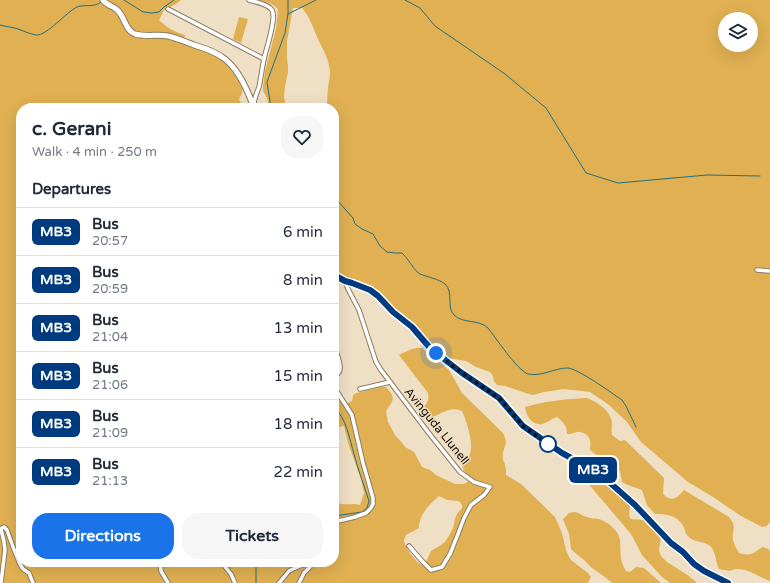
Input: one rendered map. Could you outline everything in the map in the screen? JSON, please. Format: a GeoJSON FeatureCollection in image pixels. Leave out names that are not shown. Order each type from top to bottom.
{"type":"FeatureCollection","features":[{"type":"Feature","properties":{"kind":"street"},"geometry":{"type":"LineString","coordinates":[[249,0],[272,9],[273,13],[272,26],[254,103]]}},
{"type":"Feature","properties":{"kind":"street"},"geometry":{"type":"LineString","coordinates":[[104,1],[115,8],[131,32],[136,34],[174,37],[224,58],[238,75],[252,103]]}},
{"type":"Feature","properties":{"kind":"street"},"geometry":{"type":"LineString","coordinates":[[168,10],[264,59]]}},
{"type":"Feature","properties":{"kind":"street"},"geometry":{"type":"LineString","coordinates":[[249,96],[258,90]]}},
{"type":"Feature","properties":{"kind":"street"},"geometry":{"type":"LineString","coordinates":[[249,96],[253,97],[255,95]]}},
{"type":"Feature","properties":{"kind":"street"},"geometry":{"type":"LineString","coordinates":[[757,270],[770,272]]}},
{"type":"Feature","properties":{"kind":"street"},"geometry":{"type":"LineString","coordinates":[[339,278],[370,290],[378,296],[393,312],[412,327],[430,348],[462,373],[499,398],[523,426],[562,453],[599,473],[635,505],[671,543],[683,552],[694,564],[704,571],[728,583]]}},
{"type":"Feature","properties":{"kind":"street","name":"Avinguda Llunell"},"geometry":{"type":"LineString","coordinates":[[345,281],[358,310],[376,362],[390,382],[460,472],[474,482],[490,487],[471,505],[464,518],[450,554],[442,567],[431,570],[409,546]]}},
{"type":"Feature","properties":{"kind":"street"},"geometry":{"type":"LineString","coordinates":[[339,360],[339,372]]}},
{"type":"Feature","properties":{"kind":"street"},"geometry":{"type":"LineString","coordinates":[[360,389],[390,382]]}},
{"type":"Feature","properties":{"kind":"street"},"geometry":{"type":"LineString","coordinates":[[339,396],[352,415],[363,463],[374,498],[371,508],[366,513],[360,516],[339,521]]}},
{"type":"Feature","properties":{"kind":"street"},"geometry":{"type":"LineString","coordinates":[[2,583],[5,550],[1,529],[4,526],[8,530],[16,554]]}},
{"type":"Feature","properties":{"kind":"street"},"geometry":{"type":"LineString","coordinates":[[21,567],[29,573],[33,583]]}},
{"type":"Feature","properties":{"kind":"street"},"geometry":{"type":"LineString","coordinates":[[161,567],[161,571],[168,583]]}},
{"type":"Feature","properties":{"kind":"street"},"geometry":{"type":"LineString","coordinates":[[226,567],[235,583]]}},
{"type":"Feature","properties":{"kind":"street"},"geometry":{"type":"LineString","coordinates":[[279,583],[289,571],[298,567]]}},
{"type":"Feature","properties":{"kind":"street"},"geometry":{"type":"LineString","coordinates":[[299,583],[304,573],[310,567]]}},
{"type":"Feature","properties":{"kind":"shaded area"},"geometry":{"type":"Polygon","coordinates":[[[0,0],[181,0],[164,10],[159,20],[171,29],[185,35],[183,43],[218,56],[226,63],[243,87],[239,100],[241,103],[16,103],[16,567],[339,567],[339,503],[360,505],[364,493],[344,426],[339,427],[339,398],[344,405],[352,401],[355,393],[386,387],[393,397],[392,402],[386,411],[388,422],[395,435],[405,447],[414,452],[422,467],[455,484],[463,484],[468,482],[463,466],[468,460],[471,451],[471,440],[462,411],[452,409],[426,419],[422,416],[419,412],[427,402],[428,393],[399,355],[416,348],[422,348],[449,370],[462,393],[503,433],[506,441],[503,452],[503,460],[506,467],[506,475],[521,484],[555,517],[571,560],[591,577],[588,583],[0,583],[0,0]],[[439,496],[423,514],[419,523],[419,528],[406,535],[404,540],[406,546],[416,561],[422,565],[425,564],[431,551],[444,543],[449,536],[457,514],[462,508],[462,505],[458,501],[447,500],[439,496]]]}},
{"type":"Feature","properties":{"kind":"shaded area"},"geometry":{"type":"Polygon","coordinates":[[[259,0],[770,0],[770,522],[767,526],[762,527],[741,516],[688,482],[641,442],[627,422],[609,405],[590,392],[564,389],[533,395],[497,385],[490,372],[476,367],[466,361],[447,358],[434,347],[414,325],[402,316],[378,290],[339,274],[339,103],[327,103],[330,76],[329,64],[307,15],[302,8],[293,8],[287,41],[288,72],[285,86],[285,103],[268,103],[263,91],[263,86],[265,71],[276,29],[278,9],[272,4],[259,0]]]}},
{"type":"Feature","properties":{"kind":"shaded area"},"geometry":{"type":"Polygon","coordinates":[[[239,17],[248,19],[241,43],[233,39],[239,17]]]}},
{"type":"Feature","properties":{"kind":"shaded area"},"geometry":{"type":"Polygon","coordinates":[[[587,398],[599,404],[609,414],[612,422],[612,435],[620,441],[625,440],[664,478],[663,494],[666,497],[672,499],[684,490],[729,517],[734,526],[733,542],[739,553],[754,553],[763,547],[770,551],[770,581],[745,570],[735,569],[730,571],[719,569],[712,548],[704,543],[690,538],[681,523],[675,518],[664,514],[655,514],[647,505],[642,490],[622,482],[620,471],[617,467],[603,460],[590,450],[590,441],[587,435],[579,432],[567,434],[565,424],[557,417],[544,423],[538,424],[532,422],[525,407],[540,403],[587,398]]]}},
{"type":"Feature","properties":{"kind":"shaded area"},"geometry":{"type":"Polygon","coordinates":[[[578,466],[585,469],[630,504],[629,516],[631,519],[643,520],[659,533],[661,537],[659,550],[661,556],[667,562],[697,583],[670,583],[662,577],[642,555],[631,534],[575,468],[578,466]]]}},
{"type":"Feature","properties":{"kind":"shaded area"},"geometry":{"type":"Polygon","coordinates":[[[575,512],[588,518],[602,520],[618,533],[620,540],[621,560],[626,571],[630,572],[636,567],[644,568],[661,583],[612,583],[592,568],[571,549],[569,534],[563,519],[569,513],[575,512]]]}},
{"type":"Feature","properties":{"kind":"waterway"},"geometry":{"type":"LineString","coordinates":[[124,0],[143,12],[152,13],[159,12],[174,0]]}},
{"type":"Feature","properties":{"kind":"waterway"},"geometry":{"type":"LineString","coordinates":[[270,103],[267,82],[285,33],[288,14],[288,0]]}},
{"type":"Feature","properties":{"kind":"waterway"},"geometry":{"type":"LineString","coordinates":[[288,14],[316,0]]}},
{"type":"Feature","properties":{"kind":"waterway"},"geometry":{"type":"LineString","coordinates":[[405,0],[420,8],[435,26],[505,74],[546,108],[586,173],[618,183],[707,175],[760,176]]}},
{"type":"Feature","properties":{"kind":"waterway"},"geometry":{"type":"LineString","coordinates":[[0,25],[16,28],[36,35],[46,32],[77,7],[95,5],[101,2]]}},
{"type":"Feature","properties":{"kind":"waterway"},"geometry":{"type":"LineString","coordinates":[[339,202],[353,218],[355,224],[373,234],[380,246],[387,252],[402,253],[420,274],[436,279],[445,284],[448,287],[450,308],[454,315],[462,320],[480,323],[488,328],[518,367],[523,371],[533,375],[558,369],[572,369],[594,381],[622,400],[636,427]]}},
{"type":"Feature","properties":{"kind":"waterway"},"geometry":{"type":"LineString","coordinates":[[339,413],[345,423],[369,501],[367,508],[362,512],[339,515]]}},
{"type":"Feature","properties":{"kind":"waterway"},"geometry":{"type":"LineString","coordinates":[[256,567],[256,583]]}},
{"type":"Feature","properties":{"kind":"bus line","name":"MB3"},"geometry":{"type":"LineString","coordinates":[[339,278],[370,290],[378,296],[393,312],[412,327],[430,348],[462,373],[499,398],[523,426],[562,453],[599,473],[635,505],[671,543],[683,552],[694,564],[704,571],[728,583]]}},
{"type":"Feature","properties":{"kind":"route"},"geometry":{"type":"LineString","coordinates":[[436,353],[499,398],[523,426],[548,444]]}}]}
